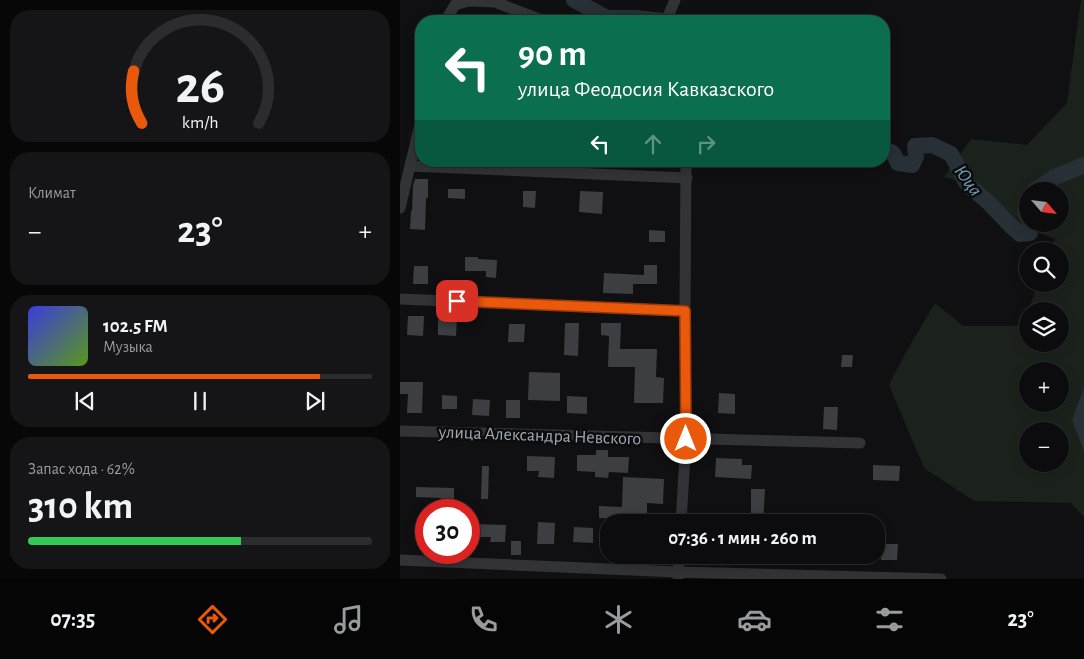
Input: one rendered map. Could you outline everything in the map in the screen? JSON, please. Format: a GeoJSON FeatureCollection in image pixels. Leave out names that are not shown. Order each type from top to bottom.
{"type":"FeatureCollection","features":[{"type":"Feature","properties":{"kind":"street"},"geometry":{"type":"LineString","coordinates":[[669,15],[675,0]]}},
{"type":"Feature","properties":{"kind":"street"},"geometry":{"type":"LineString","coordinates":[[449,15],[455,5],[468,1],[494,2],[528,15]]}},
{"type":"Feature","properties":{"kind":"street"},"geometry":{"type":"LineString","coordinates":[[400,208],[415,145]]}},
{"type":"Feature","properties":{"kind":"street"},"geometry":{"type":"LineString","coordinates":[[410,166],[415,166]]}},
{"type":"Feature","properties":{"kind":"street"},"geometry":{"type":"LineString","coordinates":[[433,167],[687,178]]}},
{"type":"Feature","properties":{"kind":"street"},"geometry":{"type":"LineString","coordinates":[[681,514],[686,439],[686,167]]}},
{"type":"Feature","properties":{"kind":"street"},"geometry":{"type":"LineString","coordinates":[[400,298],[685,311]]}},
{"type":"Feature","properties":{"kind":"street","name":"улица Александра Невского"},"geometry":{"type":"LineString","coordinates":[[400,431],[860,443]]}},
{"type":"Feature","properties":{"kind":"street"},"geometry":{"type":"LineString","coordinates":[[400,560],[678,575],[941,579]]}},
{"type":"Feature","properties":{"kind":"shaded area"},"geometry":{"type":"Polygon","coordinates":[[[1081,0],[1084,0],[1084,387],[1072,420],[1084,452],[1084,517],[1071,503],[974,501],[924,468],[889,385],[935,303],[963,326],[1019,326],[1019,352],[1069,352],[1069,302],[1031,302],[1035,292],[1069,292],[1069,242],[1054,242],[1055,239],[1036,232],[1069,232],[1069,182],[1019,182],[1019,225],[1009,217],[984,188],[944,177],[971,139],[1027,145],[1067,103],[1081,0]]]}},
{"type":"Feature","properties":{"kind":"shaded area"},"geometry":{"type":"Polygon","coordinates":[[[1084,387],[1084,452],[1072,420],[1084,387]]]}},
{"type":"Feature","properties":{"kind":"building"},"geometry":{"type":"Polygon","coordinates":[[[415,179],[428,179],[425,230],[410,229],[415,179]]]}},
{"type":"Feature","properties":{"kind":"building"},"geometry":{"type":"Polygon","coordinates":[[[448,189],[465,189],[465,199],[448,198],[448,189]]]}},
{"type":"Feature","properties":{"kind":"building"},"geometry":{"type":"Polygon","coordinates":[[[523,191],[536,191],[535,208],[523,207],[523,191]]]}},
{"type":"Feature","properties":{"kind":"building"},"geometry":{"type":"Polygon","coordinates":[[[580,191],[603,192],[602,214],[579,212],[580,191]]]}},
{"type":"Feature","properties":{"kind":"building"},"geometry":{"type":"Polygon","coordinates":[[[649,230],[665,231],[665,242],[649,242],[649,230]]]}},
{"type":"Feature","properties":{"kind":"building"},"geometry":{"type":"Polygon","coordinates":[[[465,257],[497,260],[496,278],[486,277],[486,271],[465,271],[465,257]]]}},
{"type":"Feature","properties":{"kind":"building"},"geometry":{"type":"Polygon","coordinates":[[[644,265],[657,265],[657,284],[633,284],[633,294],[603,293],[604,273],[644,275],[644,265]]]}},
{"type":"Feature","properties":{"kind":"building"},"geometry":{"type":"Polygon","coordinates":[[[414,266],[428,266],[428,284],[413,284],[414,266]]]}},
{"type":"Feature","properties":{"kind":"building"},"geometry":{"type":"Polygon","coordinates":[[[408,316],[424,316],[423,336],[407,335],[408,316]]]}},
{"type":"Feature","properties":{"kind":"building"},"geometry":{"type":"Polygon","coordinates":[[[438,319],[457,319],[456,336],[438,335],[438,319]]]}},
{"type":"Feature","properties":{"kind":"building"},"geometry":{"type":"Polygon","coordinates":[[[565,323],[579,323],[578,356],[564,355],[565,323]]]}},
{"type":"Feature","properties":{"kind":"building"},"geometry":{"type":"Polygon","coordinates":[[[601,323],[621,323],[620,349],[657,349],[656,377],[664,378],[663,403],[634,403],[635,367],[608,367],[609,336],[601,335],[601,323]]]}},
{"type":"Feature","properties":{"kind":"building"},"geometry":{"type":"Polygon","coordinates":[[[509,324],[525,324],[524,342],[508,342],[509,324]]]}},
{"type":"Feature","properties":{"kind":"building"},"geometry":{"type":"Polygon","coordinates":[[[842,355],[853,355],[852,367],[841,367],[842,355]]]}},
{"type":"Feature","properties":{"kind":"building"},"geometry":{"type":"Polygon","coordinates":[[[529,372],[560,373],[560,401],[528,400],[529,372]]]}},
{"type":"Feature","properties":{"kind":"building"},"geometry":{"type":"Polygon","coordinates":[[[400,382],[423,382],[422,413],[407,413],[408,394],[400,394],[400,382]]]}},
{"type":"Feature","properties":{"kind":"building"},"geometry":{"type":"Polygon","coordinates":[[[719,393],[735,394],[735,414],[718,413],[719,393]]]}},
{"type":"Feature","properties":{"kind":"building"},"geometry":{"type":"Polygon","coordinates":[[[442,395],[457,396],[457,409],[442,409],[442,395]]]}},
{"type":"Feature","properties":{"kind":"building"},"geometry":{"type":"Polygon","coordinates":[[[567,396],[587,397],[587,414],[567,413],[567,396]]]}},
{"type":"Feature","properties":{"kind":"building"},"geometry":{"type":"Polygon","coordinates":[[[473,399],[490,400],[489,416],[472,415],[473,399]]]}},
{"type":"Feature","properties":{"kind":"building"},"geometry":{"type":"Polygon","coordinates":[[[506,400],[520,400],[520,418],[506,418],[506,400]]]}},
{"type":"Feature","properties":{"kind":"building"},"geometry":{"type":"Polygon","coordinates":[[[824,407],[838,407],[837,430],[823,429],[824,407]]]}},
{"type":"Feature","properties":{"kind":"building"},"geometry":{"type":"Polygon","coordinates":[[[596,450],[608,450],[608,457],[629,457],[628,473],[609,472],[608,478],[595,477],[595,472],[577,471],[577,455],[596,455],[596,450]]]}},
{"type":"Feature","properties":{"kind":"building"},"geometry":{"type":"Polygon","coordinates":[[[527,456],[555,457],[554,478],[538,477],[539,471],[527,471],[527,456]]]}},
{"type":"Feature","properties":{"kind":"building"},"geometry":{"type":"Polygon","coordinates":[[[716,458],[742,459],[742,465],[752,465],[751,479],[715,477],[716,458]]]}},
{"type":"Feature","properties":{"kind":"building"},"geometry":{"type":"Polygon","coordinates":[[[873,465],[900,466],[899,481],[873,480],[873,465]]]}},
{"type":"Feature","properties":{"kind":"building"},"geometry":{"type":"Polygon","coordinates":[[[482,466],[489,466],[488,499],[481,499],[482,466]]]}},
{"type":"Feature","properties":{"kind":"building"},"geometry":{"type":"Polygon","coordinates":[[[623,477],[664,479],[663,504],[647,503],[647,514],[600,514],[599,518],[599,506],[622,507],[623,477]]]}},
{"type":"Feature","properties":{"kind":"building"},"geometry":{"type":"Polygon","coordinates":[[[416,487],[454,488],[454,499],[416,497],[416,487]]]}},
{"type":"Feature","properties":{"kind":"building"},"geometry":{"type":"Polygon","coordinates":[[[751,489],[765,489],[763,514],[751,514],[751,489]]]}},
{"type":"Feature","properties":{"kind":"building"},"geometry":{"type":"Polygon","coordinates":[[[538,522],[555,523],[554,544],[537,544],[538,522]]]}},
{"type":"Feature","properties":{"kind":"building"},"geometry":{"type":"Polygon","coordinates":[[[480,524],[506,525],[505,542],[490,542],[491,537],[480,537],[480,524]]]}},
{"type":"Feature","properties":{"kind":"building"},"geometry":{"type":"Polygon","coordinates":[[[574,527],[593,528],[593,543],[573,542],[574,527]]]}},
{"type":"Feature","properties":{"kind":"building"},"geometry":{"type":"Polygon","coordinates":[[[511,541],[521,541],[521,555],[511,555],[511,541]]]}},
{"type":"Feature","properties":{"kind":"building"},"geometry":{"type":"Polygon","coordinates":[[[885,544],[898,544],[897,560],[885,560],[885,544]]]}},
{"type":"Feature","properties":{"kind":"waterway","name":"Юца"},"geometry":{"type":"LineString","coordinates":[[574,0],[602,15]]}},
{"type":"Feature","properties":{"kind":"waterway","name":"Юца"},"geometry":{"type":"LineString","coordinates":[[890,152],[893,153],[898,163],[912,165],[916,157],[915,146],[932,145],[951,154],[967,184],[1020,234],[1030,232]]}},
{"type":"Feature","properties":{"kind":"waterway","name":"Юца"},"geometry":{"type":"LineString","coordinates":[[1047,182],[1084,165]]}},
{"type":"Feature","properties":{"kind":"route"},"geometry":{"type":"LineString","coordinates":[[457,301],[685,311],[686,439]]}}]}
